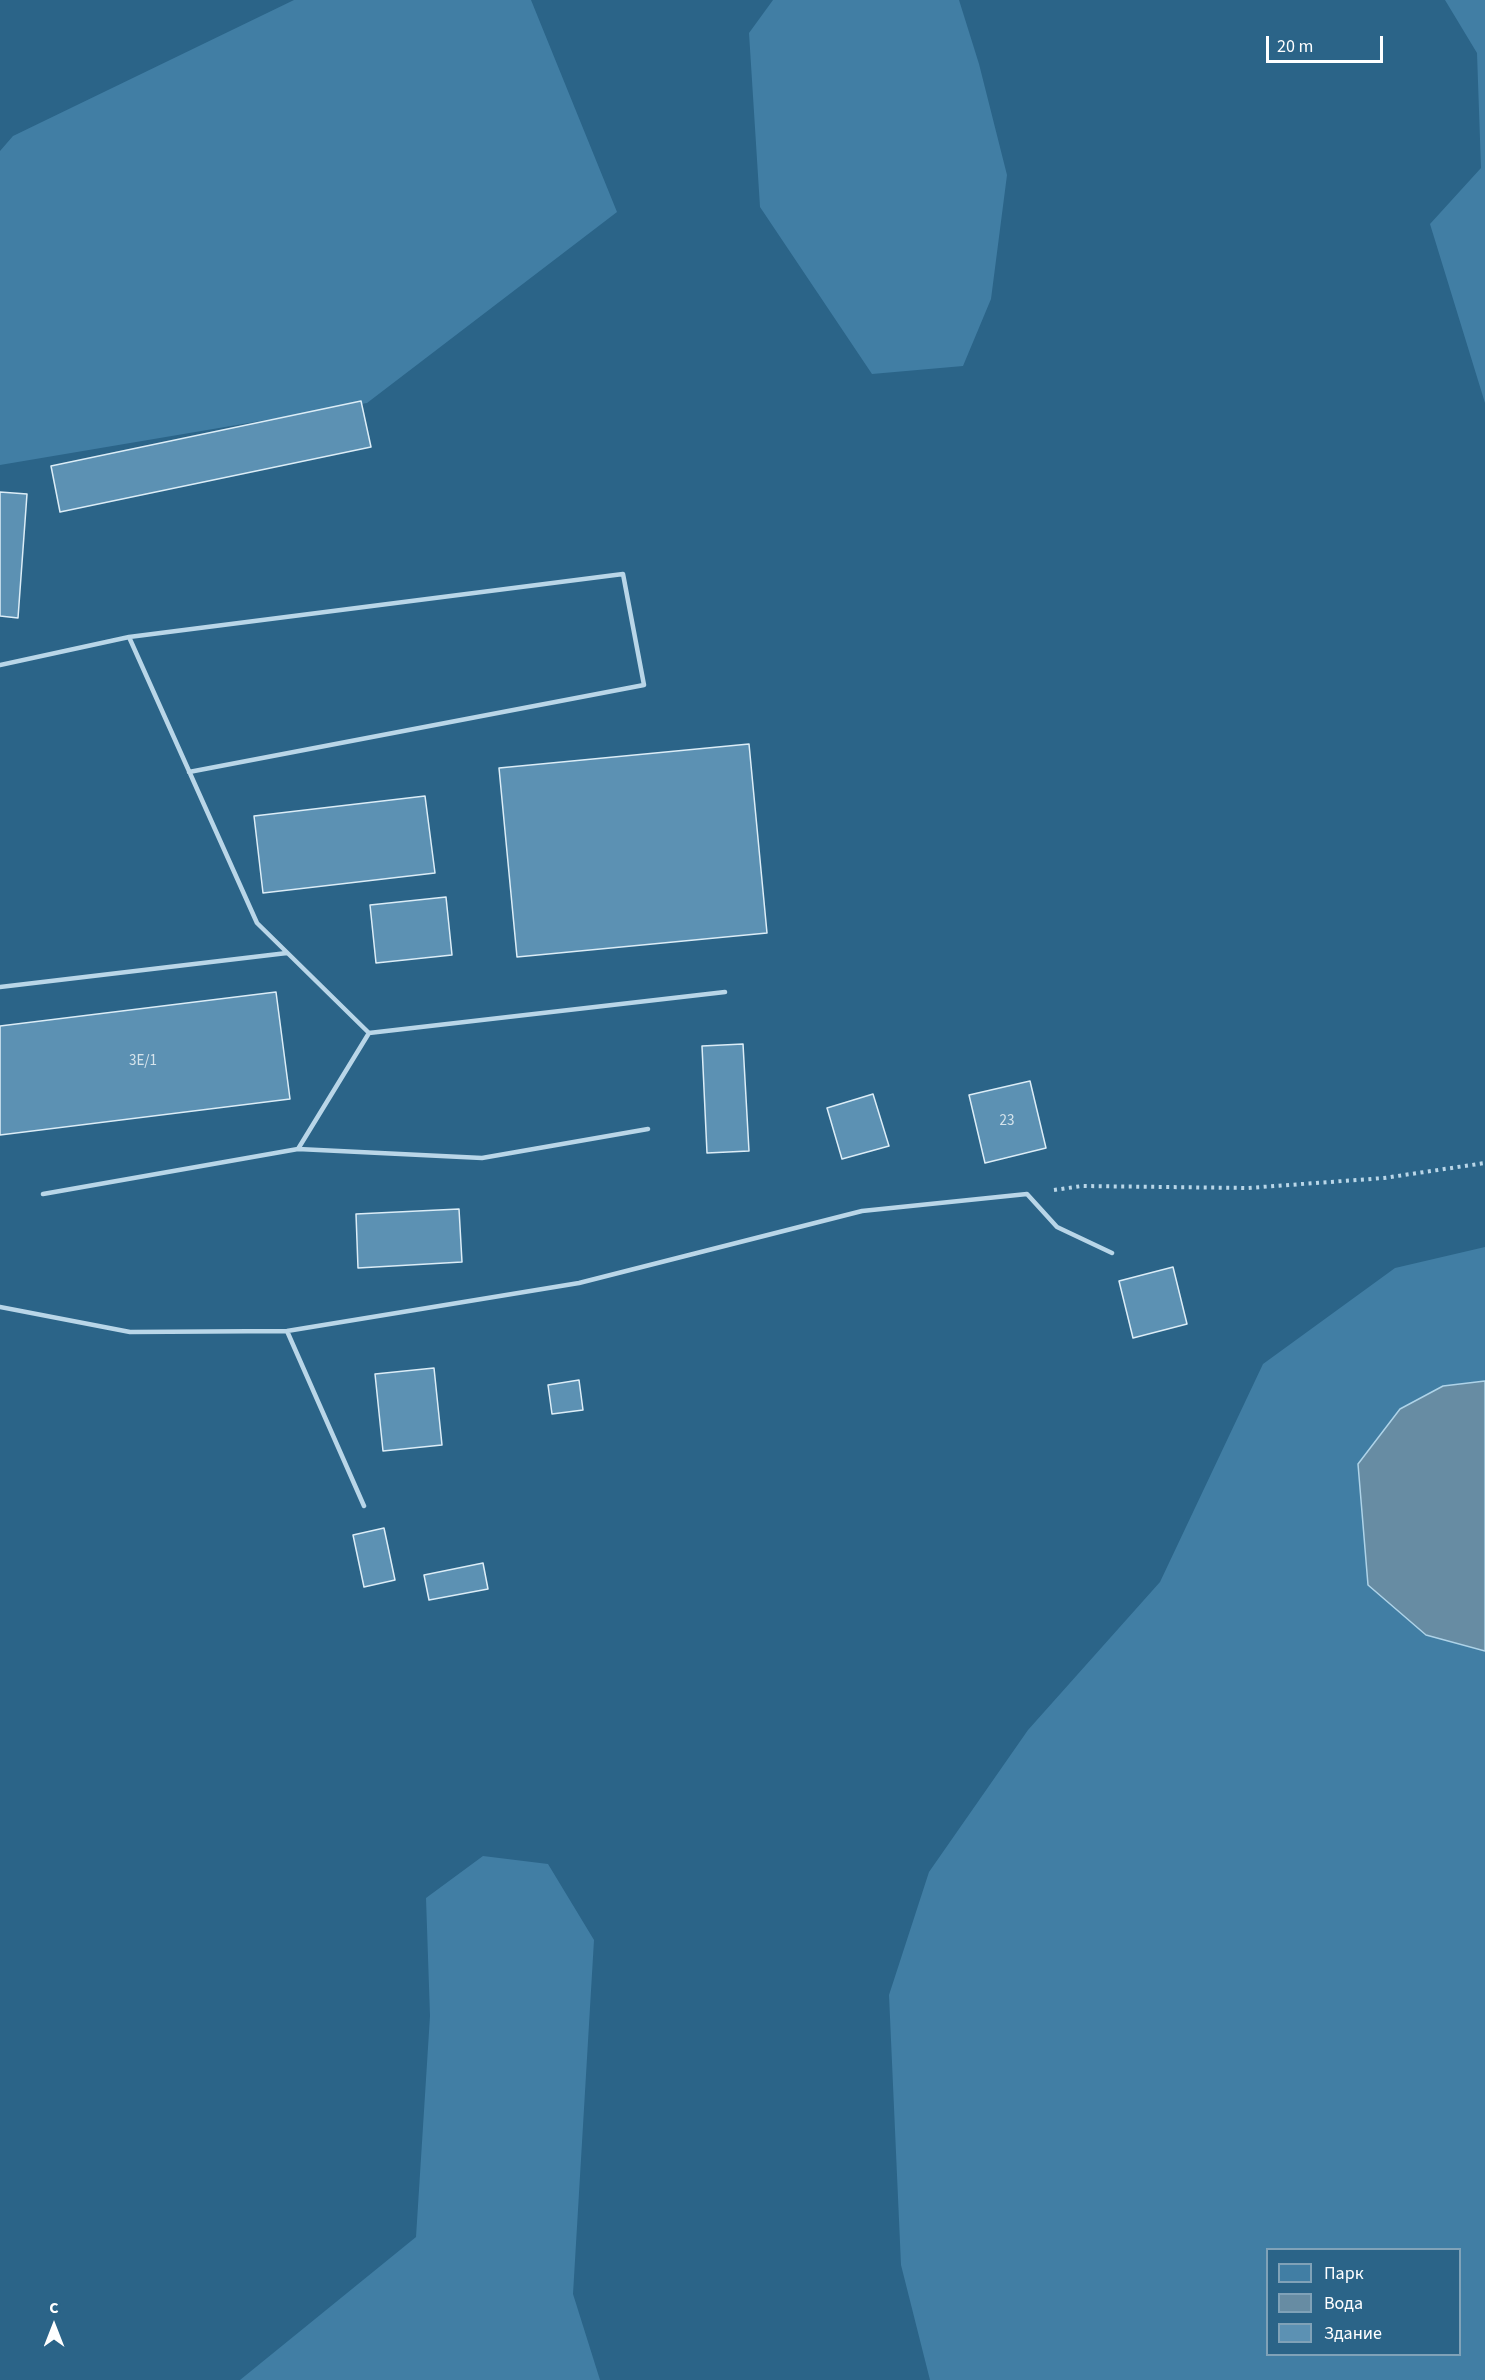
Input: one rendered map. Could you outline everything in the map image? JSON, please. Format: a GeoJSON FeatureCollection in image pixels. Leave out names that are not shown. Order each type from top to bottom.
{"type":"FeatureCollection","features":[{"type":"Feature","properties":{"kind":"lane"},"geometry":{"type":"LineString","coordinates":[[0,665],[129,637],[623,574],[644,685],[189,772]]}},
{"type":"Feature","properties":{"kind":"lane"},"geometry":{"type":"LineString","coordinates":[[129,637],[257,923],[369,1033]]}},
{"type":"Feature","properties":{"kind":"lane"},"geometry":{"type":"LineString","coordinates":[[0,987],[287,953]]}},
{"type":"Feature","properties":{"kind":"lane"},"geometry":{"type":"LineString","coordinates":[[369,1033],[725,992]]}},
{"type":"Feature","properties":{"kind":"lane"},"geometry":{"type":"LineString","coordinates":[[298,1149],[369,1033]]}},
{"type":"Feature","properties":{"kind":"lane"},"geometry":{"type":"LineString","coordinates":[[43,1194],[298,1149],[482,1158],[648,1129]]}},
{"type":"Feature","properties":{"kind":"lane"},"geometry":{"type":"LineString","coordinates":[[0,1307],[130,1332],[287,1331],[579,1283],[862,1211],[1027,1194],[1057,1227],[1112,1253]]}},
{"type":"Feature","properties":{"kind":"lane"},"geometry":{"type":"LineString","coordinates":[[287,1331],[364,1506]]}},
{"type":"Feature","properties":{"kind":"path"},"geometry":{"type":"LineString","coordinates":[[1027,1194],[1082,1186],[1260,1188],[1384,1178],[1485,1163]]}},
{"type":"Feature","properties":{"kind":"green space"},"geometry":{"type":"Polygon","coordinates":[[[294,0],[531,0],[617,212],[367,403],[0,465],[0,151],[13,136],[294,0]]]}},
{"type":"Feature","properties":{"kind":"green space"},"geometry":{"type":"Polygon","coordinates":[[[773,0],[959,0],[979,64],[1007,175],[991,299],[963,366],[872,374],[760,207],[749,33],[773,0]]]}},
{"type":"Feature","properties":{"kind":"green space"},"geometry":{"type":"Polygon","coordinates":[[[1445,0],[1485,0],[1485,403],[1430,224],[1481,168],[1477,53],[1445,0]]]}},
{"type":"Feature","properties":{"kind":"green space"},"geometry":{"type":"Polygon","coordinates":[[[1485,1247],[1485,2380],[930,2380],[901,2265],[889,1995],[929,1872],[1028,1730],[1160,1582],[1263,1364],[1395,1268],[1485,1247]]]}},
{"type":"Feature","properties":{"kind":"green space"},"geometry":{"type":"Polygon","coordinates":[[[483,1856],[548,1864],[594,1940],[573,2294],[600,2380],[240,2380],[416,2237],[430,2016],[426,1898],[483,1856]]]}},
{"type":"Feature","properties":{"kind":"water"},"geometry":{"type":"Polygon","coordinates":[[[1485,1381],[1485,1651],[1426,1635],[1368,1585],[1358,1464],[1400,1409],[1443,1386],[1485,1381]]]}},
{"type":"Feature","properties":{"kind":"building"},"geometry":{"type":"Polygon","coordinates":[[[361,401],[371,447],[60,512],[51,466],[361,401]]]}},
{"type":"Feature","properties":{"kind":"building"},"geometry":{"type":"Polygon","coordinates":[[[0,492],[27,494],[18,618],[0,616],[0,492]]]}},
{"type":"Feature","properties":{"kind":"building"},"geometry":{"type":"Polygon","coordinates":[[[749,744],[767,933],[517,957],[499,768],[749,744]]]}},
{"type":"Feature","properties":{"kind":"building"},"geometry":{"type":"Polygon","coordinates":[[[425,796],[435,873],[263,893],[254,816],[425,796]]]}},
{"type":"Feature","properties":{"kind":"building"},"geometry":{"type":"Polygon","coordinates":[[[446,897],[452,955],[376,963],[370,905],[446,897]]]}},
{"type":"Feature","properties":{"kind":"building"},"geometry":{"type":"Polygon","coordinates":[[[276,992],[290,1099],[0,1135],[0,1026],[276,992]]]}},
{"type":"Feature","properties":{"kind":"building"},"geometry":{"type":"Polygon","coordinates":[[[743,1044],[749,1151],[707,1153],[702,1046],[743,1044]]]}},
{"type":"Feature","properties":{"kind":"building"},"geometry":{"type":"Polygon","coordinates":[[[1030,1081],[1046,1148],[985,1163],[969,1095],[1030,1081]]]}},
{"type":"Feature","properties":{"kind":"building"},"geometry":{"type":"Polygon","coordinates":[[[873,1094],[889,1146],[842,1159],[827,1108],[873,1094]]]}},
{"type":"Feature","properties":{"kind":"building"},"geometry":{"type":"Polygon","coordinates":[[[459,1209],[462,1262],[358,1268],[356,1214],[459,1209]]]}},
{"type":"Feature","properties":{"kind":"building"},"geometry":{"type":"Polygon","coordinates":[[[1173,1267],[1187,1324],[1133,1338],[1119,1281],[1173,1267]]]}},
{"type":"Feature","properties":{"kind":"building"},"geometry":{"type":"Polygon","coordinates":[[[434,1368],[442,1445],[383,1451],[375,1374],[434,1368]]]}},
{"type":"Feature","properties":{"kind":"building"},"geometry":{"type":"Polygon","coordinates":[[[579,1380],[583,1410],[552,1414],[548,1385],[579,1380]]]}},
{"type":"Feature","properties":{"kind":"building"},"geometry":{"type":"Polygon","coordinates":[[[384,1528],[395,1580],[364,1587],[353,1535],[384,1528]]]}},
{"type":"Feature","properties":{"kind":"building"},"geometry":{"type":"Polygon","coordinates":[[[483,1563],[488,1589],[429,1600],[424,1575],[483,1563]]]}}]}
